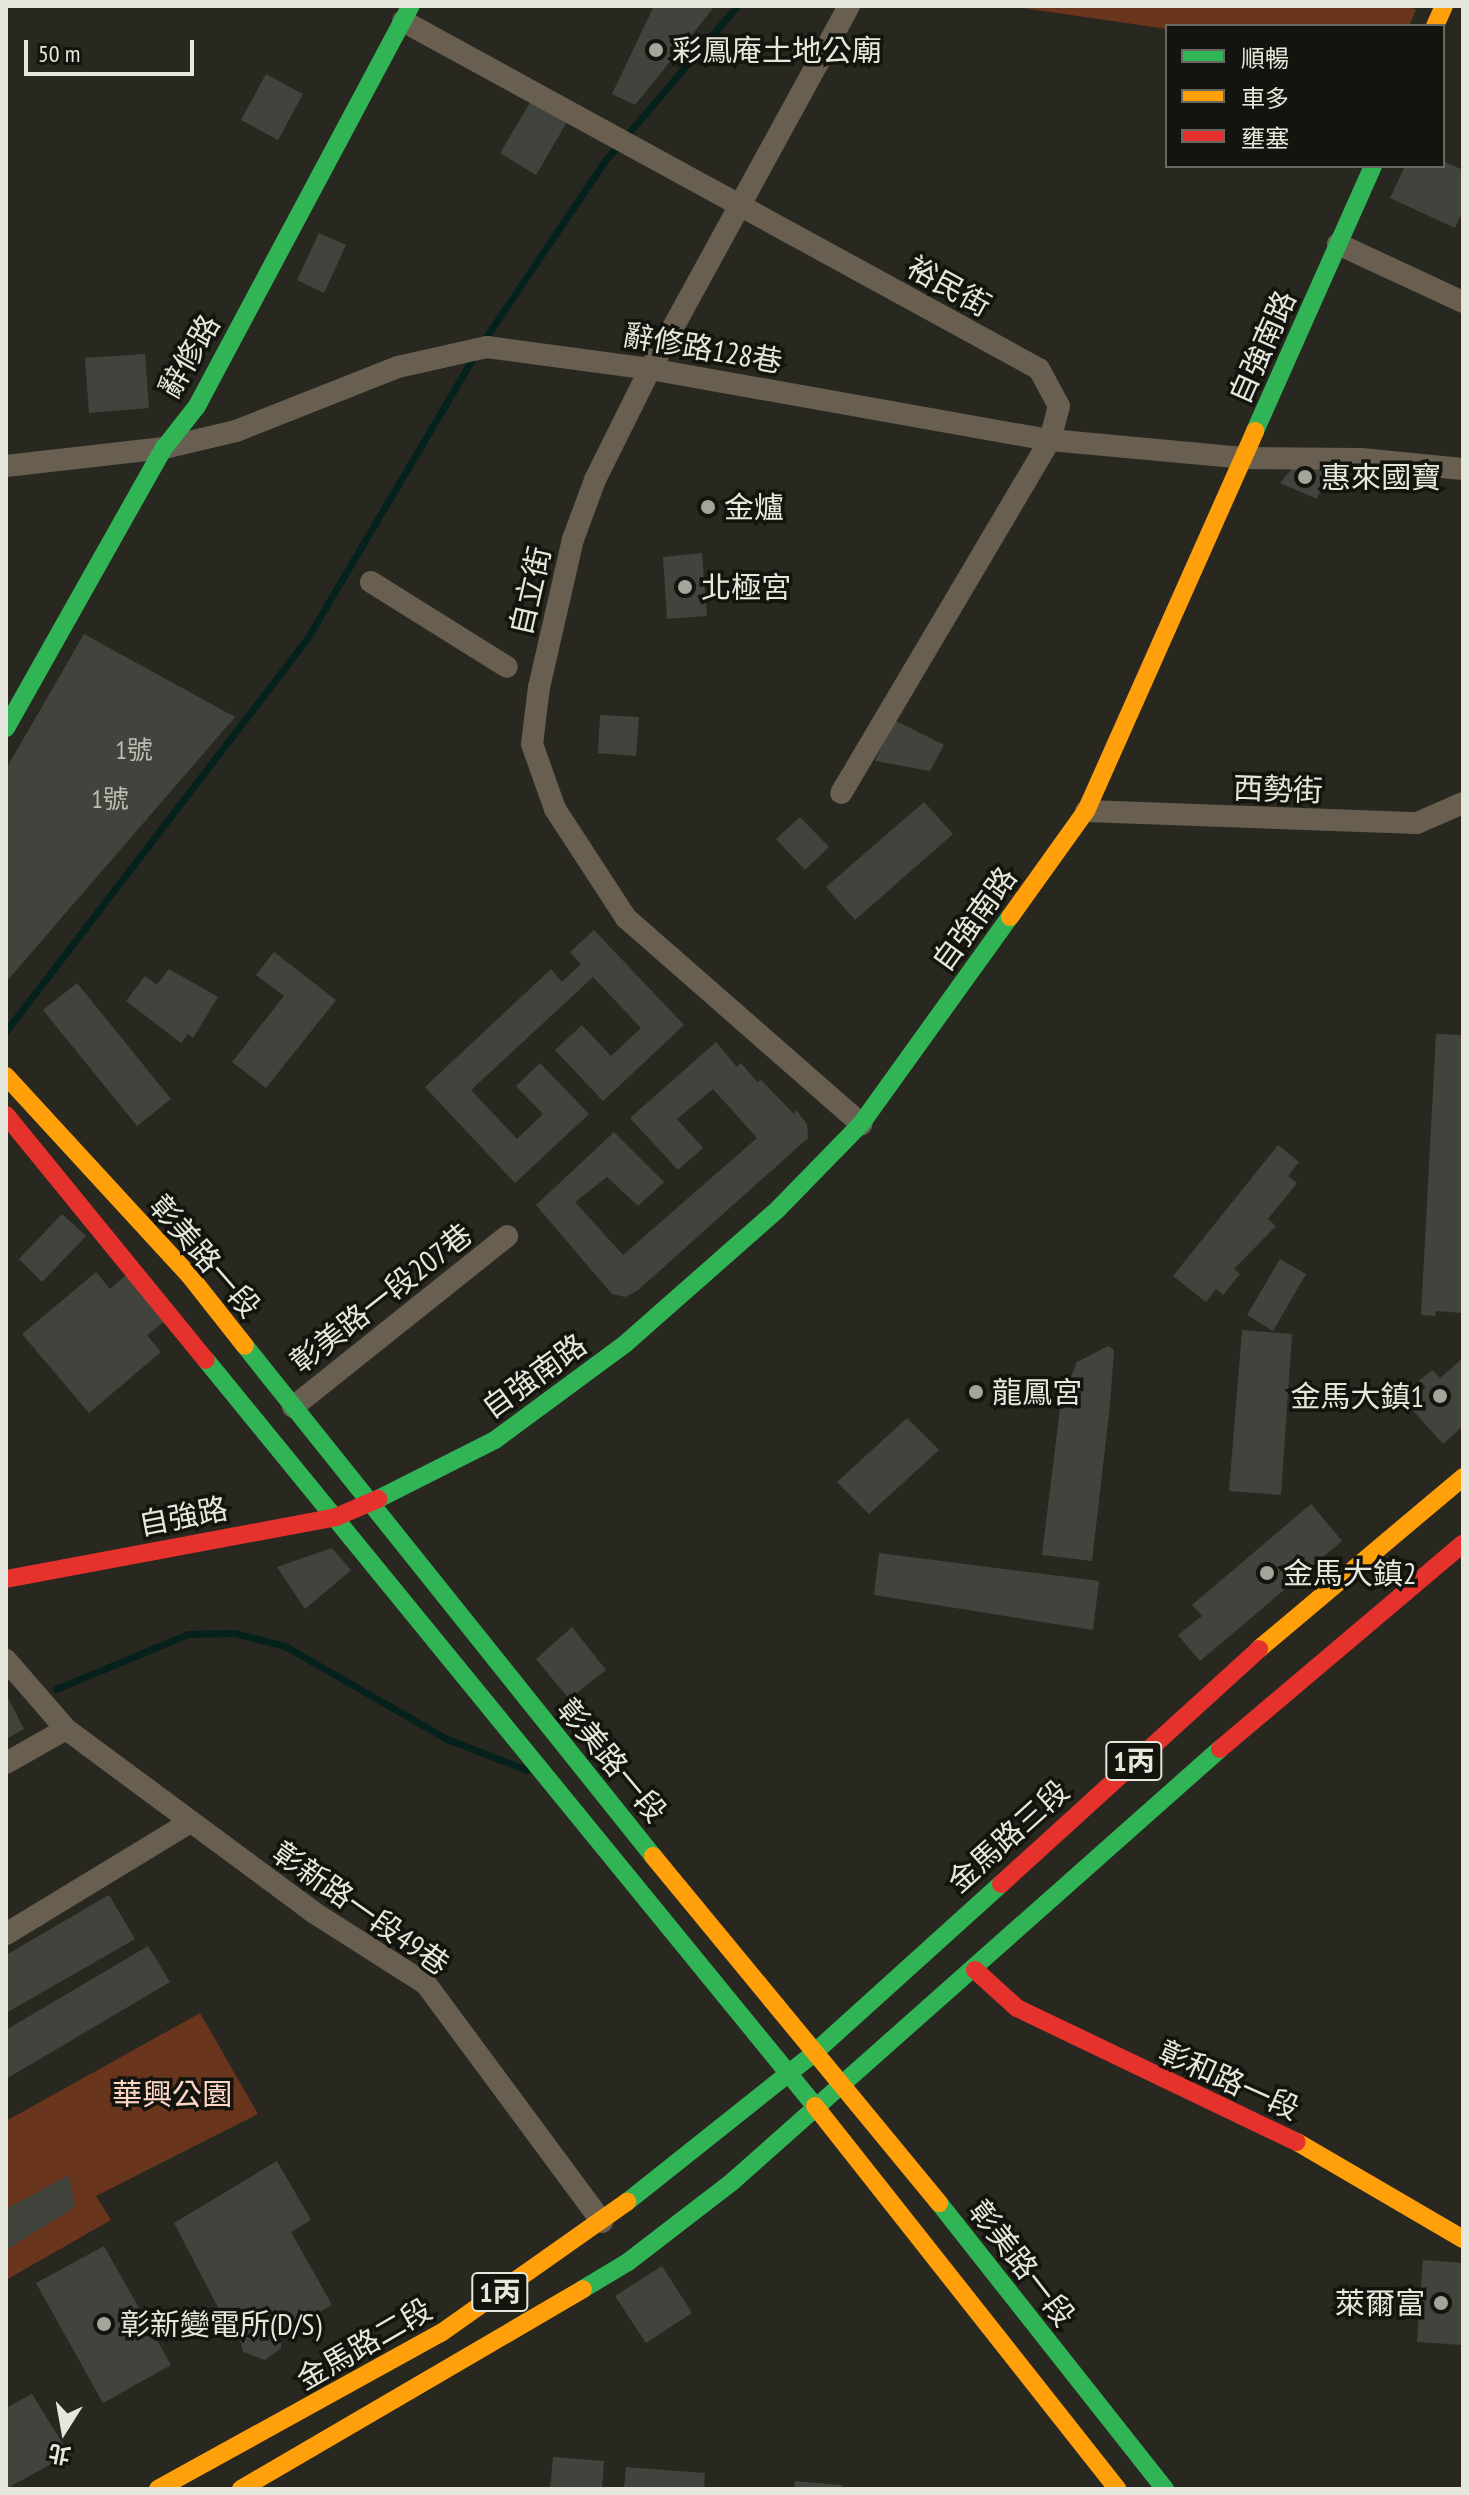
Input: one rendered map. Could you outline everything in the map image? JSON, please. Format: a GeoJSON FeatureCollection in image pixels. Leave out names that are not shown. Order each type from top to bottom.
{"type":"FeatureCollection","features":[{"type":"Feature","properties":{"kind":"street","name":"自立街"},"geometry":{"type":"LineString","coordinates":[[849,6],[650,369],[573,539],[539,687],[532,744],[555,809],[626,918],[861,1124]]}},
{"type":"Feature","properties":{"kind":"street","name":"裕民街"},"geometry":{"type":"LineString","coordinates":[[407,13],[740,205],[1039,369],[1059,406],[1050,440],[841,793]]}},
{"type":"Feature","properties":{"kind":"street","name":"辭修路"},"geometry":{"type":"LineString","coordinates":[[6,728],[164,448],[197,406],[407,13]]}},
{"type":"Feature","properties":{"kind":"street","name":"自強南路"},"geometry":{"type":"LineString","coordinates":[[368,1503],[495,1440],[625,1344],[779,1208],[861,1124],[1086,811],[1372,168]]}},
{"type":"Feature","properties":{"kind":"street"},"geometry":{"type":"LineString","coordinates":[[1338,244],[1463,302]]}},
{"type":"Feature","properties":{"kind":"street","name":"辭修路128巷"},"geometry":{"type":"LineString","coordinates":[[6,466],[164,448],[236,431],[398,367],[487,347],[650,369],[1050,440],[1243,458],[1361,459],[1463,469]]}},
{"type":"Feature","properties":{"kind":"street"},"geometry":{"type":"LineString","coordinates":[[371,582],[507,667]]}},
{"type":"Feature","properties":{"kind":"street","name":"西勢街"},"geometry":{"type":"LineString","coordinates":[[1086,811],[1417,823],[1463,803]]}},
{"type":"Feature","properties":{"kind":"street","name":"彰美路一段"},"geometry":{"type":"LineString","coordinates":[[6,1076],[189,1275],[368,1503],[1165,2489]]}},
{"type":"Feature","properties":{"kind":"street","name":"彰美路一段"},"geometry":{"type":"LineString","coordinates":[[6,1115],[789,2074],[814,2111],[1117,2489]]}},
{"type":"Feature","properties":{"kind":"street","name":"彰美路一段207巷"},"geometry":{"type":"LineString","coordinates":[[293,1407],[507,1236]]}},
{"type":"Feature","properties":{"kind":"street","name":"金馬路三段"},"geometry":{"type":"LineString","coordinates":[[814,2053],[1266,1643],[1463,1477]]}},
{"type":"Feature","properties":{"kind":"street","name":"自強路"},"geometry":{"type":"LineString","coordinates":[[6,1579],[336,1517],[368,1503]]}},
{"type":"Feature","properties":{"kind":"street","name":"1丙"},"geometry":{"type":"LineString","coordinates":[[241,2489],[628,2262],[814,2111],[975,1970],[1130,1825],[1463,1544]]}},
{"type":"Feature","properties":{"kind":"street","name":"彰新路一段49巷"},"geometry":{"type":"LineString","coordinates":[[6,1660],[66,1729],[313,1912],[426,1984],[602,2222]]}},
{"type":"Feature","properties":{"kind":"street"},"geometry":{"type":"LineString","coordinates":[[6,1763],[66,1729]]}},
{"type":"Feature","properties":{"kind":"street"},"geometry":{"type":"LineString","coordinates":[[6,1934],[190,1822]]}},
{"type":"Feature","properties":{"kind":"street","name":"彰和路一段"},"geometry":{"type":"LineString","coordinates":[[975,1970],[1017,2008],[1146,2074],[1302,2144],[1405,2209],[1463,2239]]}},
{"type":"Feature","properties":{"kind":"street","name":"金馬路二段"},"geometry":{"type":"LineString","coordinates":[[158,2489],[441,2333],[602,2222],[814,2053]]}},
{"type":"Feature","properties":{"kind":"green space"},"geometry":{"type":"Polygon","coordinates":[[[1010,6],[1407,6],[1416,10],[1410,24],[1165,24],[1165,29],[1010,6]]]}},
{"type":"Feature","properties":{"kind":"green space","name":"華興公園"},"geometry":{"type":"Polygon","coordinates":[[[200,2013],[258,2114],[96,2196],[111,2220],[6,2280],[6,2121],[200,2013]]]}},
{"type":"Feature","properties":{"kind":"building","name":"彩鳳庵土地公廟"},"geometry":{"type":"Polygon","coordinates":[[[654,6],[715,6],[635,105],[612,94],[654,6]]]}},
{"type":"Feature","properties":{"kind":"building"},"geometry":{"type":"Polygon","coordinates":[[[266,74],[303,94],[278,140],[241,120],[266,74]]]}},
{"type":"Feature","properties":{"kind":"building"},"geometry":{"type":"Polygon","coordinates":[[[531,101],[567,122],[536,175],[500,153],[531,101]]]}},
{"type":"Feature","properties":{"kind":"building"},"geometry":{"type":"Polygon","coordinates":[[[1445,162],[1463,170],[1463,211],[1455,228],[1390,198],[1404,168],[1445,168],[1445,162]]]}},
{"type":"Feature","properties":{"kind":"building"},"geometry":{"type":"Polygon","coordinates":[[[319,233],[346,245],[324,293],[297,280],[319,233]]]}},
{"type":"Feature","properties":{"kind":"building"},"geometry":{"type":"Polygon","coordinates":[[[145,354],[149,408],[89,413],[85,358],[145,354]]]}},
{"type":"Feature","properties":{"kind":"building","name":"惠來國寶"},"geometry":{"type":"Polygon","coordinates":[[[1295,465],[1327,472],[1317,499],[1280,483],[1295,465]]]}},
{"type":"Feature","properties":{"kind":"building","name":"北極宮"},"geometry":{"type":"Polygon","coordinates":[[[702,553],[707,616],[667,619],[663,557],[702,553]]]}},
{"type":"Feature","properties":{"kind":"building"},"geometry":{"type":"Polygon","coordinates":[[[84,634],[235,717],[6,982],[6,769],[84,634]]]}},
{"type":"Feature","properties":{"kind":"building"},"geometry":{"type":"Polygon","coordinates":[[[600,715],[639,717],[636,756],[598,753],[600,715]]]}},
{"type":"Feature","properties":{"kind":"building"},"geometry":{"type":"Polygon","coordinates":[[[894,720],[944,745],[930,771],[875,761],[894,720]]]}},
{"type":"Feature","properties":{"kind":"building"},"geometry":{"type":"Polygon","coordinates":[[[924,802],[953,834],[855,920],[826,887],[924,802]]]}},
{"type":"Feature","properties":{"kind":"building"},"geometry":{"type":"Polygon","coordinates":[[[800,817],[829,847],[805,870],[776,839],[800,817]]]}},
{"type":"Feature","properties":{"kind":"building"},"geometry":{"type":"Polygon","coordinates":[[[594,930],[684,1025],[603,1101],[555,1050],[582,1025],[611,1056],[641,1028],[593,977],[471,1090],[517,1139],[543,1114],[516,1086],[540,1063],[589,1114],[515,1183],[425,1087],[551,969],[562,982],[581,964],[570,952],[594,930]]]}},
{"type":"Feature","properties":{"kind":"building"},"geometry":{"type":"Polygon","coordinates":[[[274,952],[336,1000],[266,1088],[232,1062],[284,996],[256,975],[274,952]]]}},
{"type":"Feature","properties":{"kind":"building"},"geometry":{"type":"Polygon","coordinates":[[[169,969],[218,997],[193,1038],[188,1034],[181,1043],[126,1001],[145,976],[157,985],[169,969]]]}},
{"type":"Feature","properties":{"kind":"building"},"geometry":{"type":"Polygon","coordinates":[[[77,983],[171,1099],[137,1126],[43,1010],[77,983]]]}},
{"type":"Feature","properties":{"kind":"building"},"geometry":{"type":"Polygon","coordinates":[[[1436,1034],[1463,1035],[1463,1313],[1436,1311],[1435,1316],[1421,1315],[1436,1034]]]}},
{"type":"Feature","properties":{"kind":"building"},"geometry":{"type":"Polygon","coordinates":[[[716,1042],[737,1067],[741,1063],[757,1082],[761,1080],[794,1114],[796,1110],[807,1124],[808,1138],[637,1291],[625,1297],[612,1294],[536,1205],[614,1132],[664,1182],[638,1206],[607,1177],[575,1202],[623,1255],[757,1138],[713,1089],[677,1119],[703,1148],[678,1170],[630,1118],[716,1042]]]}},
{"type":"Feature","properties":{"kind":"building"},"geometry":{"type":"Polygon","coordinates":[[[1278,1145],[1299,1162],[1288,1176],[1297,1183],[1268,1219],[1276,1226],[1234,1269],[1240,1274],[1223,1295],[1216,1289],[1206,1302],[1173,1276],[1278,1145]]]}},
{"type":"Feature","properties":{"kind":"building"},"geometry":{"type":"Polygon","coordinates":[[[62,1214],[86,1236],[42,1282],[19,1259],[62,1214]]]}},
{"type":"Feature","properties":{"kind":"building"},"geometry":{"type":"Polygon","coordinates":[[[1280,1259],[1306,1274],[1273,1331],[1247,1315],[1280,1259]]]}},
{"type":"Feature","properties":{"kind":"building"},"geometry":{"type":"Polygon","coordinates":[[[96,1272],[110,1289],[126,1275],[165,1321],[147,1335],[161,1352],[89,1413],[22,1334],[96,1272]]]}},
{"type":"Feature","properties":{"kind":"building"},"geometry":{"type":"Polygon","coordinates":[[[1242,1330],[1292,1334],[1281,1495],[1229,1491],[1242,1330]]]}},
{"type":"Feature","properties":{"kind":"building"},"geometry":{"type":"Polygon","coordinates":[[[1108,1346],[1114,1350],[1110,1405],[1092,1561],[1042,1555],[1061,1400],[1077,1362],[1108,1346]]]}},
{"type":"Feature","properties":{"kind":"building","name":"金馬大鎮1"},"geometry":{"type":"Polygon","coordinates":[[[1463,1358],[1463,1426],[1443,1444],[1407,1404],[1426,1387],[1419,1381],[1432,1370],[1440,1378],[1463,1358]]]}},
{"type":"Feature","properties":{"kind":"building"},"geometry":{"type":"Polygon","coordinates":[[[907,1418],[939,1450],[869,1514],[837,1482],[907,1418]]]}},
{"type":"Feature","properties":{"kind":"building","name":"金馬大鎮2"},"geometry":{"type":"Polygon","coordinates":[[[1311,1504],[1342,1541],[1200,1661],[1178,1635],[1202,1616],[1192,1605],[1311,1504]]]}},
{"type":"Feature","properties":{"kind":"building"},"geometry":{"type":"Polygon","coordinates":[[[332,1548],[351,1570],[305,1609],[277,1567],[332,1548]]]}},
{"type":"Feature","properties":{"kind":"building"},"geometry":{"type":"Polygon","coordinates":[[[879,1553],[1099,1581],[1093,1630],[874,1595],[879,1553]]]}},
{"type":"Feature","properties":{"kind":"building"},"geometry":{"type":"Polygon","coordinates":[[[572,1627],[606,1670],[569,1699],[536,1659],[572,1627]]]}},
{"type":"Feature","properties":{"kind":"building"},"geometry":{"type":"Polygon","coordinates":[[[6,1694],[24,1729],[6,1739],[6,1694]]]}},
{"type":"Feature","properties":{"kind":"building"},"geometry":{"type":"Polygon","coordinates":[[[109,1895],[135,1939],[6,2013],[6,1955],[109,1895]]]}},
{"type":"Feature","properties":{"kind":"building"},"geometry":{"type":"Polygon","coordinates":[[[148,1946],[170,1982],[6,2079],[6,2030],[148,1946]]]}},
{"type":"Feature","properties":{"kind":"building"},"geometry":{"type":"Polygon","coordinates":[[[277,2161],[311,2220],[291,2232],[332,2305],[281,2333],[281,2348],[265,2360],[243,2352],[239,2335],[234,2338],[174,2223],[277,2161]]]}},
{"type":"Feature","properties":{"kind":"building"},"geometry":{"type":"Polygon","coordinates":[[[69,2175],[75,2207],[6,2250],[6,2209],[69,2175]]]}},
{"type":"Feature","properties":{"kind":"building","name":"彰新變電所(D/S)"},"geometry":{"type":"Polygon","coordinates":[[[104,2246],[171,2365],[103,2403],[36,2283],[104,2246]]]}},
{"type":"Feature","properties":{"kind":"building","name":"萊爾富"},"geometry":{"type":"Polygon","coordinates":[[[1423,2260],[1463,2263],[1463,2345],[1417,2342],[1423,2260]]]}},
{"type":"Feature","properties":{"kind":"building"},"geometry":{"type":"Polygon","coordinates":[[[662,2266],[692,2313],[646,2343],[615,2296],[662,2266]]]}},
{"type":"Feature","properties":{"kind":"building"},"geometry":{"type":"Polygon","coordinates":[[[32,2394],[69,2454],[6,2489],[6,2408],[32,2394]]]}},
{"type":"Feature","properties":{"kind":"building"},"geometry":{"type":"Polygon","coordinates":[[[553,2457],[604,2461],[602,2489],[550,2489],[553,2457]]]}},
{"type":"Feature","properties":{"kind":"building"},"geometry":{"type":"Polygon","coordinates":[[[626,2467],[705,2473],[704,2489],[624,2489],[626,2467]]]}},
{"type":"Feature","properties":{"kind":"building"},"geometry":{"type":"Polygon","coordinates":[[[795,2481],[842,2485],[842,2489],[794,2489],[795,2481]]]}},
{"type":"Feature","properties":{"kind":"waterway"},"geometry":{"type":"LineString","coordinates":[[482,343],[604,162],[737,6]]}},
{"type":"Feature","properties":{"kind":"waterway"},"geometry":{"type":"LineString","coordinates":[[6,1031],[305,642],[475,354]]}},
{"type":"Feature","properties":{"kind":"waterway"},"geometry":{"type":"LineString","coordinates":[[56,1689],[188,1634],[234,1633],[285,1646],[447,1739],[527,1770]]}},
{"type":"Feature","properties":{"kind":"traffic: fast"},"geometry":{"type":"LineString","coordinates":[[6,728],[164,448],[197,406],[411,6]]}},
{"type":"Feature","properties":{"kind":"traffic: fast"},"geometry":{"type":"LineString","coordinates":[[1255,431],[1372,168]]}},
{"type":"Feature","properties":{"kind":"traffic: fast"},"geometry":{"type":"LineString","coordinates":[[378,1499],[495,1440],[625,1344],[779,1208],[861,1124],[1010,917]]}},
{"type":"Feature","properties":{"kind":"traffic: fast"},"geometry":{"type":"LineString","coordinates":[[245,1346],[653,1856]]}},
{"type":"Feature","properties":{"kind":"traffic: fast"},"geometry":{"type":"LineString","coordinates":[[206,1360],[815,2106]]}},
{"type":"Feature","properties":{"kind":"traffic: fast"},"geometry":{"type":"LineString","coordinates":[[583,2289],[628,2262],[733,2181],[1220,1749]]}},
{"type":"Feature","properties":{"kind":"traffic: fast"},"geometry":{"type":"LineString","coordinates":[[627,2202],[814,2053],[1001,1884]]}},
{"type":"Feature","properties":{"kind":"traffic: fast"},"geometry":{"type":"LineString","coordinates":[[939,2203],[1165,2489]]}},
{"type":"Feature","properties":{"kind":"traffic: slow"},"geometry":{"type":"LineString","coordinates":[[1436,24],[1444,6]]}},
{"type":"Feature","properties":{"kind":"traffic: slow"},"geometry":{"type":"LineString","coordinates":[[1010,917],[1086,811],[1255,431]]}},
{"type":"Feature","properties":{"kind":"traffic: slow"},"geometry":{"type":"LineString","coordinates":[[6,1076],[189,1275],[245,1346]]}},
{"type":"Feature","properties":{"kind":"traffic: slow"},"geometry":{"type":"LineString","coordinates":[[1259,1649],[1463,1477]]}},
{"type":"Feature","properties":{"kind":"traffic: slow"},"geometry":{"type":"LineString","coordinates":[[653,1856],[939,2203]]}},
{"type":"Feature","properties":{"kind":"traffic: slow"},"geometry":{"type":"LineString","coordinates":[[815,2106],[1117,2489]]}},
{"type":"Feature","properties":{"kind":"traffic: slow"},"geometry":{"type":"LineString","coordinates":[[1297,2142],[1463,2239]]}},
{"type":"Feature","properties":{"kind":"traffic: slow"},"geometry":{"type":"LineString","coordinates":[[158,2489],[441,2333],[627,2202]]}},
{"type":"Feature","properties":{"kind":"traffic: slow"},"geometry":{"type":"LineString","coordinates":[[241,2489],[583,2289]]}},
{"type":"Feature","properties":{"kind":"traffic: jam"},"geometry":{"type":"LineString","coordinates":[[6,1115],[206,1360]]}},
{"type":"Feature","properties":{"kind":"traffic: jam"},"geometry":{"type":"LineString","coordinates":[[6,1579],[336,1517],[378,1499]]}},
{"type":"Feature","properties":{"kind":"traffic: jam"},"geometry":{"type":"LineString","coordinates":[[1220,1749],[1463,1544]]}},
{"type":"Feature","properties":{"kind":"traffic: jam"},"geometry":{"type":"LineString","coordinates":[[1001,1884],[1259,1649]]}},
{"type":"Feature","properties":{"kind":"traffic: jam"},"geometry":{"type":"LineString","coordinates":[[975,1970],[1017,2008],[1297,2142]]}},
{"type":"Feature","properties":{"kind":"place","name":"彩鳳庵土地公廟"},"geometry":{"type":"Point","coordinates":[656,50]}},
{"type":"Feature","properties":{"kind":"place","name":"惠來國寶"},"geometry":{"type":"Point","coordinates":[1305,477]}},
{"type":"Feature","properties":{"kind":"place","name":"金爐"},"geometry":{"type":"Point","coordinates":[708,507]}},
{"type":"Feature","properties":{"kind":"place","name":"北極宮"},"geometry":{"type":"Point","coordinates":[685,587]}},
{"type":"Feature","properties":{"kind":"place","name":"龍鳳宮"},"geometry":{"type":"Point","coordinates":[976,1392]}},
{"type":"Feature","properties":{"kind":"place","name":"金馬大鎮1"},"geometry":{"type":"Point","coordinates":[1440,1396]}},
{"type":"Feature","properties":{"kind":"place","name":"金馬大鎮2"},"geometry":{"type":"Point","coordinates":[1267,1573]}},
{"type":"Feature","properties":{"kind":"place","name":"萊爾富"},"geometry":{"type":"Point","coordinates":[1441,2303]}},
{"type":"Feature","properties":{"kind":"place","name":"彰新變電所(D/S)"},"geometry":{"type":"Point","coordinates":[104,2324]}}]}
